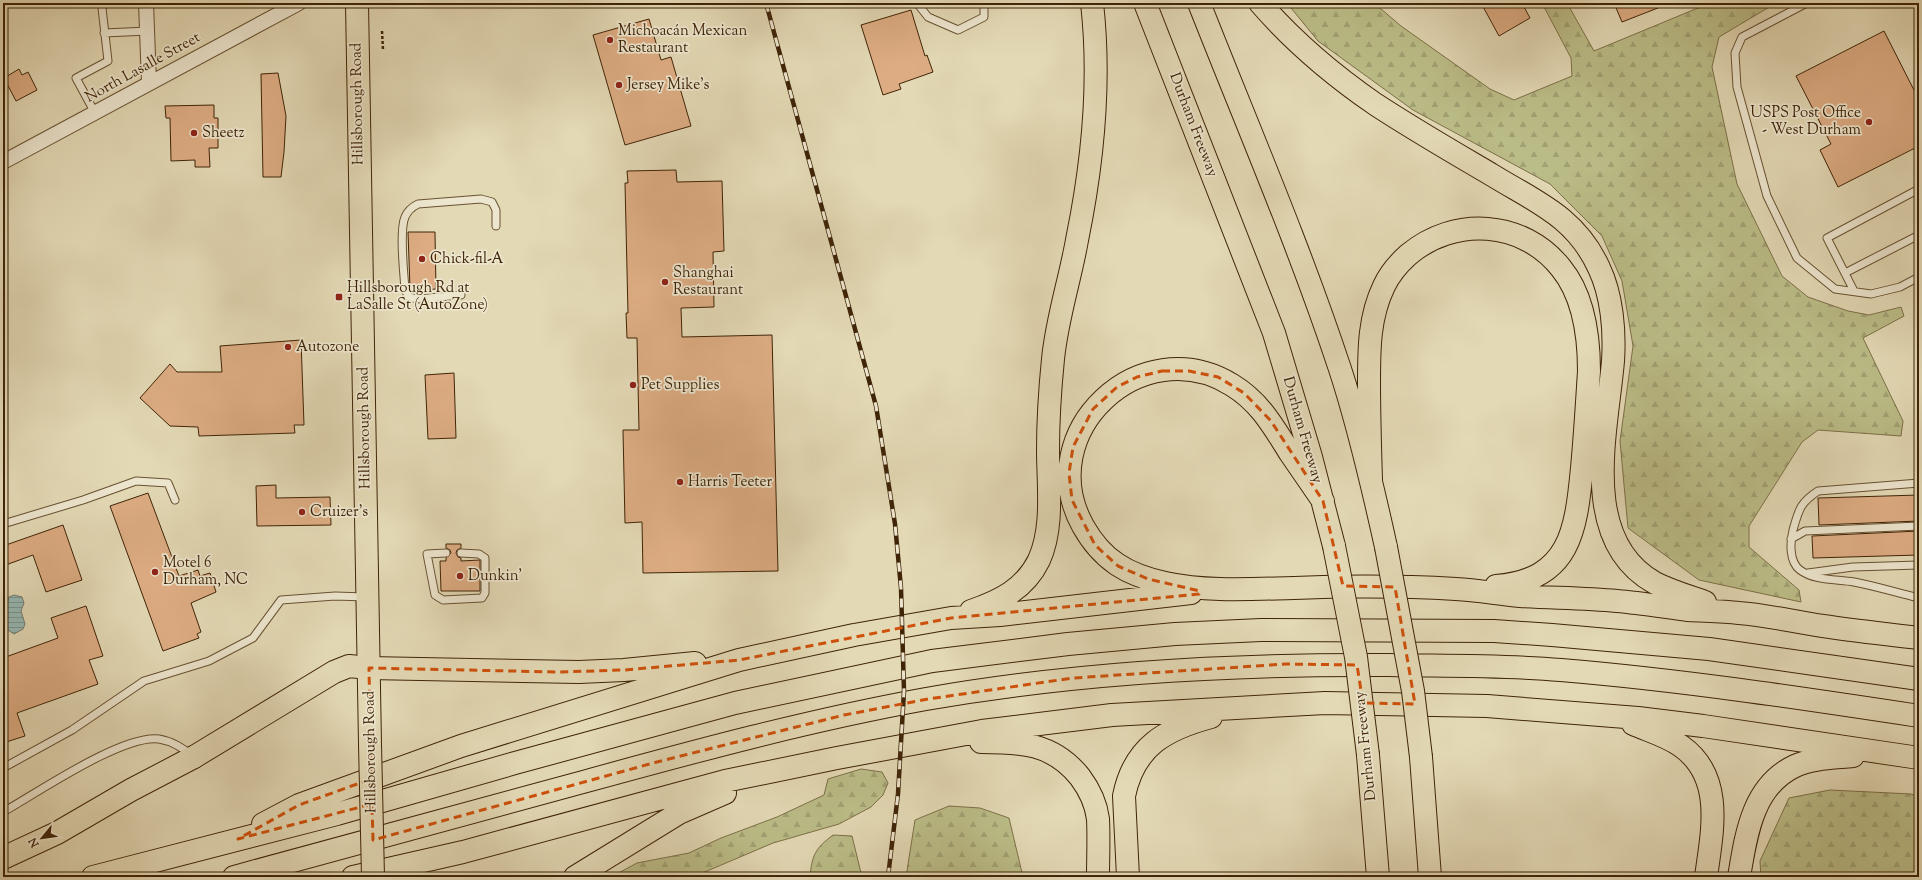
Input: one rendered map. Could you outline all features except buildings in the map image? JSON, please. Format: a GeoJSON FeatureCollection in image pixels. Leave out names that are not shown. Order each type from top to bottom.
{"type":"FeatureCollection","features":[{"type":"Feature","properties":{"kind":"main road","name":"Hillsborough Road"},"geometry":{"type":"LineString","coordinates":[[356,3],[373,877]]}},
{"type":"Feature","properties":{"kind":"main road"},"geometry":{"type":"LineString","coordinates":[[952,618],[994,602],[1021,587],[1039,560],[1047,534],[1048,426],[1053,357],[1060,313],[1077,242],[1089,174],[1095,118],[1096,67],[1092,3]]}},
{"type":"Feature","properties":{"kind":"main road","name":"Durham Freeway"},"geometry":{"type":"LineString","coordinates":[[1145,3],[1274,333],[1323,501],[1334,546],[1356,657],[1368,755],[1378,877]]}},
{"type":"Feature","properties":{"kind":"main road"},"geometry":{"type":"LineString","coordinates":[[1199,3],[1321,314],[1340,371],[1371,480],[1401,620],[1413,691],[1421,757],[1430,877]]}},
{"type":"Feature","properties":{"kind":"main road"},"geometry":{"type":"LineString","coordinates":[[1260,3],[1310,53],[1375,104],[1535,199],[1572,227],[1600,269],[1608,293],[1611,311],[1613,359],[1602,470],[1603,496],[1611,533],[1617,547],[1626,559],[1653,582],[1680,594],[1741,613]]}},
{"type":"Feature","properties":{"kind":"main road"},"geometry":{"type":"LineString","coordinates":[[1371,480],[1369,420],[1371,324],[1384,286],[1392,272],[1414,250],[1446,234],[1467,228],[1495,229],[1516,235],[1539,247],[1562,269],[1576,292],[1583,315],[1587,340],[1588,371],[1584,444],[1576,522],[1572,536],[1553,562],[1530,579],[1507,585],[1458,589]]}},
{"type":"Feature","properties":{"kind":"main road"},"geometry":{"type":"LineString","coordinates":[[1215,590],[1184,587],[1148,579],[1118,566],[1095,545],[1076,513],[1071,494],[1069,473],[1073,447],[1087,419],[1107,395],[1138,377],[1162,371],[1189,371],[1218,377],[1244,393],[1257,404],[1271,421],[1323,501]]}},
{"type":"Feature","properties":{"kind":"main road"},"geometry":{"type":"LineString","coordinates":[[238,838],[299,804],[531,723],[739,660],[854,635],[952,618],[1000,615],[1162,598],[1215,590],[1360,586],[1458,589],[1518,596],[1617,600],[1689,610],[1741,613],[1919,638]]}},
{"type":"Feature","properties":{"kind":"main road"},"geometry":{"type":"LineString","coordinates":[[93,877],[238,838],[337,814],[515,762],[743,702],[932,661],[1131,637],[1281,629],[1494,631],[1552,634],[1709,649],[1919,679]]}},
{"type":"Feature","properties":{"kind":"main road"},"geometry":{"type":"LineString","coordinates":[[3,858],[57,833],[194,757],[334,672],[349,666],[369,668],[579,672],[624,670],[739,660]]}},
{"type":"Feature","properties":{"kind":"main road"},"geometry":{"type":"LineString","coordinates":[[234,877],[657,762],[844,715],[928,699],[1073,678],[1128,672],[1286,664],[1464,666],[1559,670],[1779,694],[1919,716]]}},
{"type":"Feature","properties":{"kind":"main road"},"geometry":{"type":"LineString","coordinates":[[353,877],[462,852],[718,783],[778,772],[837,758],[982,731],[1112,715],[1250,706],[1325,703],[1487,706],[1612,716],[1703,726],[1919,758]]}},
{"type":"Feature","properties":{"kind":"main road"},"geometry":{"type":"LineString","coordinates":[[1128,877],[1124,796],[1126,784],[1141,757],[1160,737],[1174,729],[1250,706]]}},
{"type":"Feature","properties":{"kind":"main road"},"geometry":{"type":"LineString","coordinates":[[1612,716],[1666,738],[1681,746],[1698,766],[1707,782],[1712,797],[1714,814],[1706,877]]}},
{"type":"Feature","properties":{"kind":"main road"},"geometry":{"type":"LineString","coordinates":[[921,743],[1009,742],[1046,750],[1064,759],[1086,784],[1094,802],[1098,818],[1098,877]]}},
{"type":"Feature","properties":{"kind":"main road"},"geometry":{"type":"LineString","coordinates":[[1738,877],[1747,832],[1754,812],[1772,783],[1795,766],[1813,760],[1882,752]]}},
{"type":"Feature","properties":{"kind":"main road"},"geometry":{"type":"LineString","coordinates":[[575,877],[679,813],[778,772]]}},
{"type":"Feature","properties":{"kind":"street"},"geometry":{"type":"LineString","coordinates":[[146,3],[149,83]]}},
{"type":"Feature","properties":{"kind":"street","name":"North Lasalle Street"},"geometry":{"type":"LineString","coordinates":[[3,162],[149,83],[208,53],[218,45],[299,3]]}},
{"type":"Feature","properties":{"kind":"lane"},"geometry":{"type":"LineString","coordinates":[[95,113],[76,78],[108,61],[102,8],[105,3]]}},
{"type":"Feature","properties":{"kind":"lane"},"geometry":{"type":"LineString","coordinates":[[917,3],[928,17],[958,30],[984,17],[984,3]]}},
{"type":"Feature","properties":{"kind":"lane"},"geometry":{"type":"LineString","coordinates":[[1807,3],[1742,37],[1735,53],[1737,87],[1767,196],[1797,258],[1835,289],[1871,294],[1900,287],[1919,277]]}},
{"type":"Feature","properties":{"kind":"lane"},"geometry":{"type":"LineString","coordinates":[[104,33],[148,30]]}},
{"type":"Feature","properties":{"kind":"lane"},"geometry":{"type":"LineString","coordinates":[[1854,291],[1827,238],[1919,189]]}},
{"type":"Feature","properties":{"kind":"lane"},"geometry":{"type":"LineString","coordinates":[[461,295],[417,299],[409,297],[404,290],[402,230],[404,218],[410,208],[418,204],[481,199],[492,202],[496,210],[496,226]]}},
{"type":"Feature","properties":{"kind":"lane"},"geometry":{"type":"LineString","coordinates":[[1845,273],[1919,235]]}},
{"type":"Feature","properties":{"kind":"lane"},"geometry":{"type":"LineString","coordinates":[[3,524],[83,500],[136,481],[168,483],[175,500]]}},
{"type":"Feature","properties":{"kind":"lane"},"geometry":{"type":"LineString","coordinates":[[1919,483],[1818,491],[1805,500],[1798,512],[1791,539],[1791,555],[1799,570],[1814,576],[1854,582],[1919,598]]}},
{"type":"Feature","properties":{"kind":"lane"},"geometry":{"type":"LineString","coordinates":[[1791,539],[1805,531],[1919,526]]}},
{"type":"Feature","properties":{"kind":"lane"},"geometry":{"type":"LineString","coordinates":[[446,553],[427,554],[435,594],[443,600],[482,598],[485,593],[485,558],[479,554],[461,552]]}},
{"type":"Feature","properties":{"kind":"lane"},"geometry":{"type":"LineString","coordinates":[[1808,574],[1853,567],[1919,565]]}},
{"type":"Feature","properties":{"kind":"lane"},"geometry":{"type":"LineString","coordinates":[[3,768],[72,730],[144,681],[209,661],[253,638],[281,600],[328,596],[368,597]]}},
{"type":"Feature","properties":{"kind":"lane"},"geometry":{"type":"LineString","coordinates":[[3,812],[82,766],[115,750],[137,742],[158,739],[171,742],[194,757]]}},
{"type":"Feature","properties":{"kind":"path"},"geometry":{"type":"LineString","coordinates":[[382,31],[383,50]]}},
{"type":"Feature","properties":{"kind":"highlighted area"},"geometry":{"type":"Polygon","coordinates":[[[1162,371],[1189,371],[1218,377],[1244,393],[1271,421],[1323,501],[1343,586],[1395,587],[1415,704],[1363,703],[1357,665],[1286,664],[1073,678],[928,699],[844,715],[657,762],[373,840],[372,804],[238,839],[299,805],[371,779],[369,668],[558,672],[624,670],[739,660],[951,618],[1199,594],[1200,591],[1148,579],[1118,566],[1095,545],[1072,500],[1069,473],[1073,447],[1093,409],[1117,387],[1137,377],[1162,371]]]}},
{"type":"Feature","properties":{"kind":"green space"},"geometry":{"type":"Polygon","coordinates":[[[1287,3],[1374,3],[1401,26],[1490,89],[1514,100],[1572,76],[1571,58],[1542,3],[1567,3],[1594,51],[1710,3],[1776,3],[1719,37],[1712,67],[1737,184],[1782,276],[1808,297],[1848,311],[1869,315],[1901,307],[1904,316],[1863,338],[1903,421],[1901,436],[1818,430],[1802,442],[1749,526],[1749,547],[1799,590],[1801,602],[1699,580],[1628,528],[1620,441],[1633,346],[1622,281],[1602,236],[1550,184],[1413,110],[1318,41],[1287,3]]]}},
{"type":"Feature","properties":{"kind":"green space"},"geometry":{"type":"Polygon","coordinates":[[[861,769],[882,772],[888,783],[883,795],[871,807],[839,824],[773,843],[693,877],[611,877],[637,863],[689,853],[721,838],[777,817],[824,795],[828,779],[861,769]]]}},
{"type":"Feature","properties":{"kind":"green space"},"geometry":{"type":"Polygon","coordinates":[[[1830,790],[1911,794],[1919,797],[1919,877],[1761,877],[1760,861],[1789,798],[1830,790]]]}},
{"type":"Feature","properties":{"kind":"green space"},"geometry":{"type":"Polygon","coordinates":[[[949,806],[980,808],[1009,818],[1023,877],[906,877],[915,820],[949,806]]]}},
{"type":"Feature","properties":{"kind":"green space"},"geometry":{"type":"Polygon","coordinates":[[[833,835],[852,836],[862,877],[810,877],[812,863],[816,852],[833,835]]]}},
{"type":"Feature","properties":{"kind":"water"},"geometry":{"type":"Polygon","coordinates":[[[14,595],[22,597],[24,603],[21,611],[25,624],[23,629],[14,634],[5,628],[3,608],[6,606],[9,597],[14,595]]]}},
{"type":"Feature","properties":{"kind":"railway"},"geometry":{"type":"LineString","coordinates":[[766,3],[876,406],[895,524],[901,588],[904,691],[898,794],[888,877]]}},
{"type":"Feature","properties":{"kind":"place","name":"Michoacán Mexican Restaurant"},"geometry":{"type":"Point","coordinates":[610,40]}},
{"type":"Feature","properties":{"kind":"place","name":"Jersey Mike's"},"geometry":{"type":"Point","coordinates":[619,85]}},
{"type":"Feature","properties":{"kind":"place","name":"USPS Post Office - West Durham"},"geometry":{"type":"Point","coordinates":[1869,122]}},
{"type":"Feature","properties":{"kind":"place","name":"Sheetz"},"geometry":{"type":"Point","coordinates":[194,133]}},
{"type":"Feature","properties":{"kind":"place","name":"Chick-fil-A"},"geometry":{"type":"Point","coordinates":[422,259]}},
{"type":"Feature","properties":{"kind":"place","name":"Shanghai Restaurant"},"geometry":{"type":"Point","coordinates":[665,282]}},
{"type":"Feature","properties":{"kind":"place","name":"Hillsborough Rd at LaSalle St (AutoZone)"},"geometry":{"type":"Point","coordinates":[339,297]}},
{"type":"Feature","properties":{"kind":"place","name":"Autozone"},"geometry":{"type":"Point","coordinates":[288,347]}},
{"type":"Feature","properties":{"kind":"place","name":"Pet Supplies"},"geometry":{"type":"Point","coordinates":[633,385]}},
{"type":"Feature","properties":{"kind":"place","name":"Harris Teeter"},"geometry":{"type":"Point","coordinates":[680,482]}},
{"type":"Feature","properties":{"kind":"place","name":"Cruizer's"},"geometry":{"type":"Point","coordinates":[302,512]}},
{"type":"Feature","properties":{"kind":"place","name":"Motel 6 Durham, NC"},"geometry":{"type":"Point","coordinates":[155,572]}},
{"type":"Feature","properties":{"kind":"place","name":"Dunkin'"},"geometry":{"type":"Point","coordinates":[460,576]}}]}
